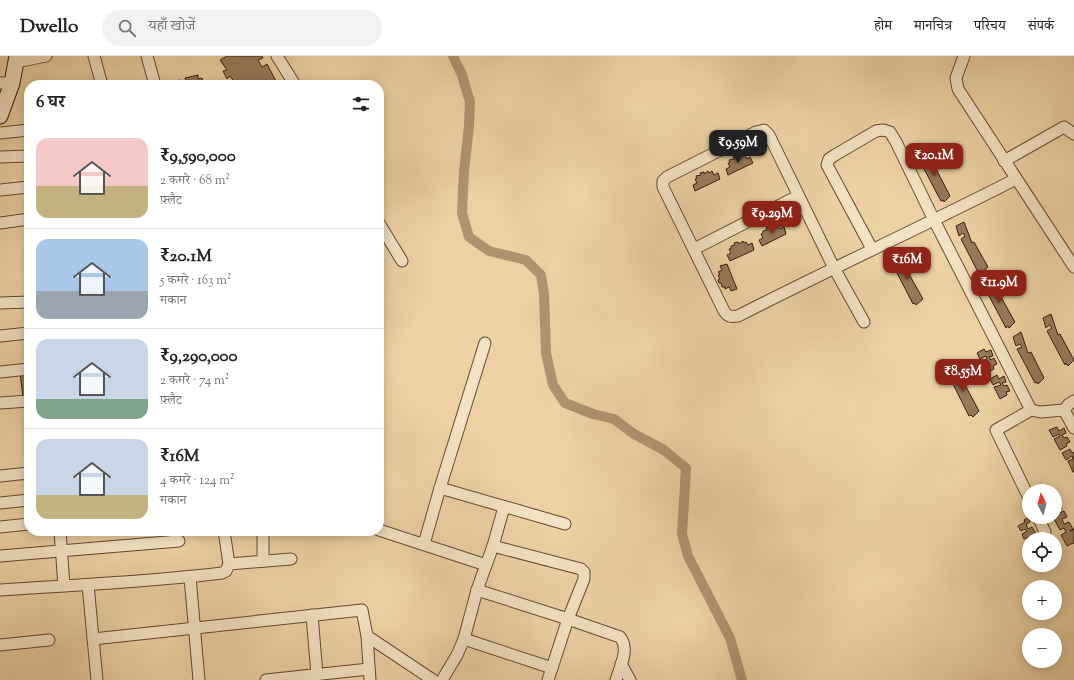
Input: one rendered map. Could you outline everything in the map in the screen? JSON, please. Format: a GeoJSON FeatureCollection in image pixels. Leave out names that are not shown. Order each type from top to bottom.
{"type":"FeatureCollection","features":[{"type":"Feature","properties":{"kind":"street"},"geometry":{"type":"LineString","coordinates":[[0,116],[6,83],[16,59],[46,56]]}},
{"type":"Feature","properties":{"kind":"street"},"geometry":{"type":"LineString","coordinates":[[94,56],[101,80]]}},
{"type":"Feature","properties":{"kind":"street"},"geometry":{"type":"LineString","coordinates":[[147,56],[154,80]]}},
{"type":"Feature","properties":{"kind":"street"},"geometry":{"type":"LineString","coordinates":[[277,56],[292,80]]}},
{"type":"Feature","properties":{"kind":"street"},"geometry":{"type":"LineString","coordinates":[[964,56],[956,78],[958,89],[1074,267]]}},
{"type":"Feature","properties":{"kind":"street"},"geometry":{"type":"LineString","coordinates":[[1004,161],[1064,127],[1074,134]]}},
{"type":"Feature","properties":{"kind":"street"},"geometry":{"type":"LineString","coordinates":[[864,322],[834,268],[769,135],[764,130],[756,132],[667,177],[663,181],[663,187],[724,311],[727,316],[731,317],[738,316],[834,268],[872,249],[1016,179]]}},
{"type":"Feature","properties":{"kind":"street"},"geometry":{"type":"LineString","coordinates":[[872,249],[827,165],[829,159],[835,155],[876,132],[883,130],[890,132],[896,142],[1031,410]]}},
{"type":"Feature","properties":{"kind":"street"},"geometry":{"type":"LineString","coordinates":[[0,133],[24,131]]}},
{"type":"Feature","properties":{"kind":"street"},"geometry":{"type":"LineString","coordinates":[[0,157],[24,156]]}},
{"type":"Feature","properties":{"kind":"street"},"geometry":{"type":"LineString","coordinates":[[0,190],[24,188]]}},
{"type":"Feature","properties":{"kind":"street"},"geometry":{"type":"LineString","coordinates":[[694,248],[798,196]]}},
{"type":"Feature","properties":{"kind":"street"},"geometry":{"type":"LineString","coordinates":[[0,223],[24,221]]}},
{"type":"Feature","properties":{"kind":"street"},"geometry":{"type":"LineString","coordinates":[[384,231],[402,261]]}},
{"type":"Feature","properties":{"kind":"street"},"geometry":{"type":"LineString","coordinates":[[0,303],[24,302]]}},
{"type":"Feature","properties":{"kind":"street"},"geometry":{"type":"LineString","coordinates":[[0,336],[24,334]]}},
{"type":"Feature","properties":{"kind":"street"},"geometry":{"type":"LineString","coordinates":[[424,544],[485,343]]}},
{"type":"Feature","properties":{"kind":"street"},"geometry":{"type":"LineString","coordinates":[[0,372],[24,370]]}},
{"type":"Feature","properties":{"kind":"street"},"geometry":{"type":"LineString","coordinates":[[0,403],[24,401]]}},
{"type":"Feature","properties":{"kind":"street"},"geometry":{"type":"LineString","coordinates":[[1022,484],[996,430],[1031,410],[1040,412],[1064,410],[1074,401]]}},
{"type":"Feature","properties":{"kind":"street"},"geometry":{"type":"LineString","coordinates":[[1064,410],[1074,428]]}},
{"type":"Feature","properties":{"kind":"street"},"geometry":{"type":"LineString","coordinates":[[0,476],[24,473]]}},
{"type":"Feature","properties":{"kind":"street"},"geometry":{"type":"LineString","coordinates":[[440,488],[565,524]]}},
{"type":"Feature","properties":{"kind":"street"},"geometry":{"type":"LineString","coordinates":[[0,503],[24,501]]}},
{"type":"Feature","properties":{"kind":"street"},"geometry":{"type":"LineString","coordinates":[[442,680],[457,655],[464,639],[504,507]]}},
{"type":"Feature","properties":{"kind":"street"},"geometry":{"type":"LineString","coordinates":[[1041,524],[1045,532]]}},
{"type":"Feature","properties":{"kind":"street"},"geometry":{"type":"LineString","coordinates":[[0,527],[24,525]]}},
{"type":"Feature","properties":{"kind":"street"},"geometry":{"type":"LineString","coordinates":[[384,532],[486,565]]}},
{"type":"Feature","properties":{"kind":"street"},"geometry":{"type":"LineString","coordinates":[[60,536],[64,586]]}},
{"type":"Feature","properties":{"kind":"street"},"geometry":{"type":"LineString","coordinates":[[0,590],[190,577],[222,572],[228,568],[229,564],[225,536]]}},
{"type":"Feature","properties":{"kind":"street"},"geometry":{"type":"LineString","coordinates":[[263,536],[263,561]]}},
{"type":"Feature","properties":{"kind":"street"},"geometry":{"type":"LineString","coordinates":[[0,556],[179,541]]}},
{"type":"Feature","properties":{"kind":"street"},"geometry":{"type":"LineString","coordinates":[[493,546],[581,569],[584,572],[584,579],[568,619],[548,680]]}},
{"type":"Feature","properties":{"kind":"street"},"geometry":{"type":"LineString","coordinates":[[229,564],[291,559]]}},
{"type":"Feature","properties":{"kind":"street"},"geometry":{"type":"LineString","coordinates":[[190,577],[199,680]]}},
{"type":"Feature","properties":{"kind":"street"},"geometry":{"type":"LineString","coordinates":[[88,585],[97,680]]}},
{"type":"Feature","properties":{"kind":"street"},"geometry":{"type":"LineString","coordinates":[[478,590],[620,637],[625,645],[625,651],[616,680]]}},
{"type":"Feature","properties":{"kind":"street"},"geometry":{"type":"LineString","coordinates":[[93,639],[362,610],[367,636],[369,674],[318,675],[266,680]]}},
{"type":"Feature","properties":{"kind":"street"},"geometry":{"type":"LineString","coordinates":[[312,615],[318,675]]}},
{"type":"Feature","properties":{"kind":"street"},"geometry":{"type":"LineString","coordinates":[[367,636],[433,680]]}},
{"type":"Feature","properties":{"kind":"street"},"geometry":{"type":"LineString","coordinates":[[464,639],[552,668]]}},
{"type":"Feature","properties":{"kind":"street"},"geometry":{"type":"LineString","coordinates":[[0,645],[49,640]]}},
{"type":"Feature","properties":{"kind":"street"},"geometry":{"type":"LineString","coordinates":[[621,664],[630,680]]}},
{"type":"Feature","properties":{"kind":"building"},"geometry":{"type":"Polygon","coordinates":[[[227,56],[262,56],[263,58],[258,60],[262,67],[267,64],[275,80],[233,80],[230,76],[227,79],[223,71],[227,70],[220,60],[227,56]]]}},
{"type":"Feature","properties":{"kind":"building"},"geometry":{"type":"Polygon","coordinates":[[[198,75],[198,79],[202,78],[203,80],[186,80],[185,78],[198,75]]]}},
{"type":"Feature","properties":{"kind":"building"},"geometry":{"type":"Polygon","coordinates":[[[927,150],[934,171],[937,171],[950,196],[944,202],[943,200],[941,201],[923,167],[928,165],[926,162],[922,164],[919,155],[927,150]]]}},
{"type":"Feature","properties":{"kind":"building"},"geometry":{"type":"Polygon","coordinates":[[[741,155],[742,157],[745,155],[747,159],[750,157],[753,163],[728,175],[726,169],[730,167],[728,163],[730,163],[729,160],[734,159],[733,157],[736,156],[737,158],[741,155]]]}},
{"type":"Feature","properties":{"kind":"building"},"geometry":{"type":"Polygon","coordinates":[[[708,171],[709,173],[712,171],[714,175],[718,173],[720,179],[695,191],[693,185],[697,183],[695,179],[697,178],[696,176],[701,175],[700,173],[704,172],[704,174],[708,171]]]}},
{"type":"Feature","properties":{"kind":"building"},"geometry":{"type":"Polygon","coordinates":[[[964,222],[972,243],[974,242],[988,267],[981,273],[980,271],[978,272],[961,239],[965,236],[963,233],[959,236],[956,226],[964,222]]]}},
{"type":"Feature","properties":{"kind":"building"},"geometry":{"type":"Polygon","coordinates":[[[774,226],[776,228],[778,226],[780,229],[784,227],[786,234],[762,246],[759,240],[763,238],[761,234],[763,231],[767,230],[766,228],[770,227],[771,229],[774,226]]]}},
{"type":"Feature","properties":{"kind":"building"},"geometry":{"type":"Polygon","coordinates":[[[743,241],[748,245],[752,243],[754,250],[730,261],[727,255],[731,253],[729,249],[731,249],[731,246],[735,245],[734,243],[738,242],[739,244],[743,241]]]}},
{"type":"Feature","properties":{"kind":"building"},"geometry":{"type":"Polygon","coordinates":[[[899,254],[907,275],[909,274],[923,299],[916,305],[915,303],[913,304],[896,271],[900,268],[898,265],[894,268],[891,258],[899,254]]]}},
{"type":"Feature","properties":{"kind":"building"},"geometry":{"type":"Polygon","coordinates":[[[727,264],[737,289],[731,291],[729,287],[725,289],[725,287],[722,287],[718,280],[720,279],[718,275],[720,274],[718,272],[722,270],[720,266],[727,264]]]}},
{"type":"Feature","properties":{"kind":"building"},"geometry":{"type":"Polygon","coordinates":[[[992,277],[999,298],[1001,297],[1015,322],[1009,328],[1008,326],[1006,328],[988,294],[993,291],[991,288],[987,291],[984,281],[992,277]]]}},
{"type":"Feature","properties":{"kind":"building"},"geometry":{"type":"Polygon","coordinates":[[[1051,314],[1058,335],[1060,334],[1074,360],[1068,366],[1066,363],[1065,365],[1047,331],[1052,328],[1049,325],[1046,328],[1043,318],[1051,314]]]}},
{"type":"Feature","properties":{"kind":"building"},"geometry":{"type":"Polygon","coordinates":[[[1021,332],[1028,353],[1031,352],[1044,378],[1038,384],[1037,382],[1035,383],[1017,349],[1022,347],[1020,344],[1016,346],[1013,337],[1021,332]]]}},
{"type":"Feature","properties":{"kind":"building"},"geometry":{"type":"Polygon","coordinates":[[[984,349],[986,352],[991,350],[993,356],[989,357],[991,360],[994,358],[997,364],[993,366],[994,369],[986,373],[981,361],[987,359],[986,356],[980,359],[977,353],[984,349]]]}},
{"type":"Feature","properties":{"kind":"building"},"geometry":{"type":"Polygon","coordinates":[[[955,365],[963,386],[965,385],[979,411],[973,417],[971,415],[969,416],[952,382],[956,379],[954,377],[951,379],[947,369],[955,365]]]}},
{"type":"Feature","properties":{"kind":"building"},"geometry":{"type":"Polygon","coordinates":[[[24,372],[23,397],[20,373],[24,372]]]}},
{"type":"Feature","properties":{"kind":"building"},"geometry":{"type":"Polygon","coordinates":[[[997,375],[999,379],[1004,376],[1006,382],[1002,383],[1004,386],[1007,385],[1010,391],[1006,392],[1007,395],[1000,399],[994,387],[1001,385],[999,382],[993,385],[990,379],[997,375]]]}},
{"type":"Feature","properties":{"kind":"building"},"geometry":{"type":"Polygon","coordinates":[[[1057,427],[1059,431],[1064,428],[1066,433],[1062,435],[1064,438],[1067,437],[1070,442],[1066,444],[1067,446],[1060,450],[1054,439],[1060,436],[1059,434],[1053,437],[1049,430],[1057,427]]]}},
{"type":"Feature","properties":{"kind":"building"},"geometry":{"type":"Polygon","coordinates":[[[1070,449],[1072,453],[1074,452],[1074,472],[1068,461],[1073,459],[1072,456],[1066,460],[1062,453],[1070,449]]]}},
{"type":"Feature","properties":{"kind":"building"},"geometry":{"type":"Polygon","coordinates":[[[1064,511],[1067,517],[1062,519],[1062,512],[1064,511]]]}},
{"type":"Feature","properties":{"kind":"building"},"geometry":{"type":"Polygon","coordinates":[[[1062,519],[1064,524],[1069,522],[1073,529],[1070,531],[1074,529],[1074,544],[1073,543],[1067,546],[1062,537],[1062,534],[1066,532],[1064,528],[1060,530],[1057,524],[1062,524],[1062,519]]]}},
{"type":"Feature","properties":{"kind":"building"},"geometry":{"type":"Polygon","coordinates":[[[1022,524],[1026,524],[1028,529],[1032,527],[1035,532],[1025,532],[1027,531],[1025,529],[1021,531],[1018,526],[1022,524]]]}},
{"type":"Feature","properties":{"kind":"waterway"},"geometry":{"type":"LineString","coordinates":[[453,56],[462,75],[470,102],[462,213],[469,237],[489,251],[526,260],[541,275],[544,294],[546,353],[553,385],[565,403],[593,414],[614,419],[634,434],[664,450],[686,468],[682,534],[688,556],[730,638],[742,680]]}}]}
